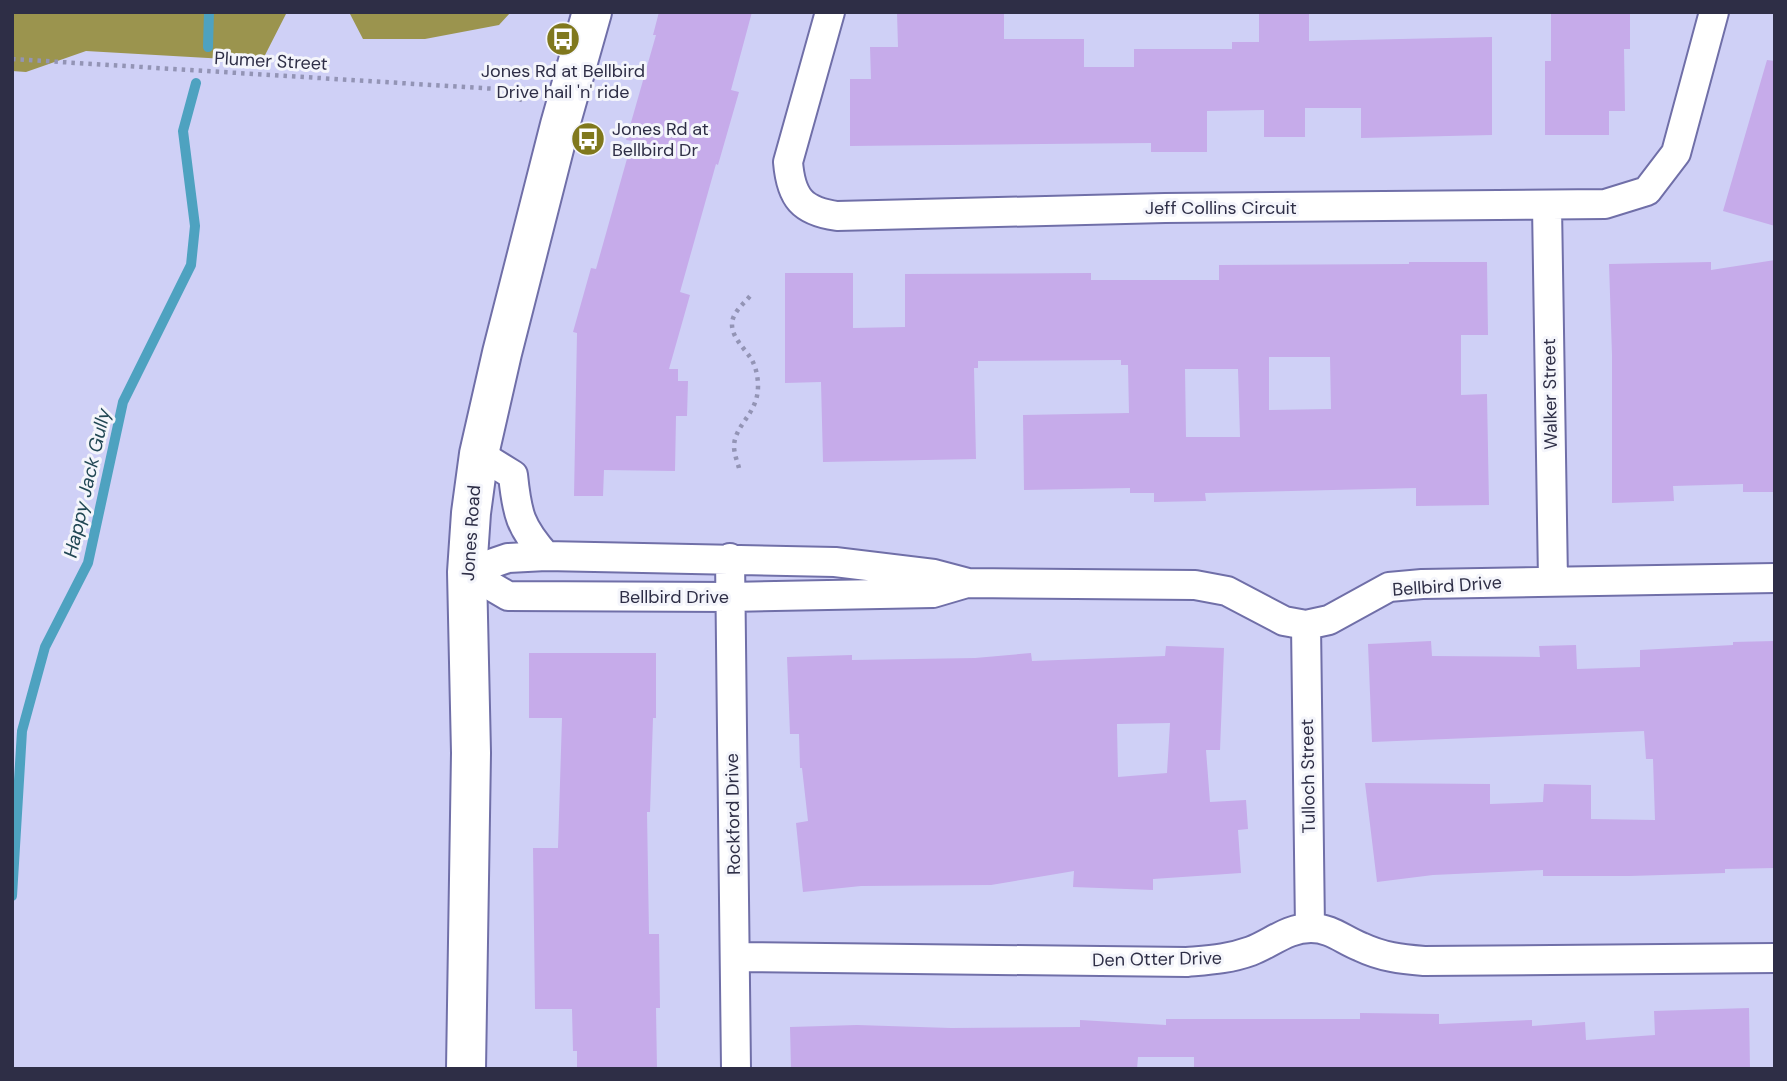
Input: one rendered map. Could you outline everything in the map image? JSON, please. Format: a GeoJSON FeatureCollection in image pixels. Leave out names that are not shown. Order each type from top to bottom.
{"type":"FeatureCollection","features":[{"type":"Feature","properties":{"kind":"street","name":"Jones Road"},"geometry":{"type":"LineString","coordinates":[[466,1069],[471,767],[467,572],[471,513],[479,454],[557,138],[592,12]]}},
{"type":"Feature","properties":{"kind":"street","name":"Jeff Collins Circuit"},"geometry":{"type":"LineString","coordinates":[[830,12],[788,162],[790,180],[800,203],[818,213],[837,216],[1166,208],[1605,204],[1647,191],[1676,153],[1714,12]]}},
{"type":"Feature","properties":{"kind":"street","name":"Walker Street"},"geometry":{"type":"LineString","coordinates":[[1547,206],[1553,581]]}},
{"type":"Feature","properties":{"kind":"street"},"geometry":{"type":"LineString","coordinates":[[479,454],[513,475],[516,511],[533,541],[547,556]]}},
{"type":"Feature","properties":{"kind":"street","name":"Bellbird Drive"},"geometry":{"type":"LineString","coordinates":[[467,572],[508,558],[547,556],[835,562],[934,574],[968,583],[1195,585],[1227,591],[1284,621],[1306,625],[1329,620],[1389,587],[1422,584],[1775,578]]}},
{"type":"Feature","properties":{"kind":"street","name":"Rockford Drive"},"geometry":{"type":"LineString","coordinates":[[730,558],[736,1069]]}},
{"type":"Feature","properties":{"kind":"street","name":"Bellbird Drive"},"geometry":{"type":"LineString","coordinates":[[467,572],[508,596],[730,597],[933,593],[968,583]]}},
{"type":"Feature","properties":{"kind":"street","name":"Tulloch Street"},"geometry":{"type":"LineString","coordinates":[[1306,625],[1310,928]]}},
{"type":"Feature","properties":{"kind":"street"},"geometry":{"type":"LineString","coordinates":[[1310,928],[1332,931],[1359,947],[1387,957],[1424,961],[1775,958]]}},
{"type":"Feature","properties":{"kind":"street","name":"Den Otter Drive"},"geometry":{"type":"LineString","coordinates":[[736,957],[1187,961],[1225,959],[1253,950],[1284,933],[1310,928]]}},
{"type":"Feature","properties":{"kind":"path","name":"Plumer Street"},"geometry":{"type":"LineString","coordinates":[[12,59],[497,89],[526,102]]}},
{"type":"Feature","properties":{"kind":"path"},"geometry":{"type":"LineString","coordinates":[[739,468],[734,447],[737,433],[758,400],[758,385],[752,360],[737,341],[733,317],[751,295]]}},
{"type":"Feature","properties":{"kind":"shaded area"},"geometry":{"type":"Polygon","coordinates":[[[12,12],[287,12],[262,61],[86,51],[26,72],[12,71],[12,12]]]}},
{"type":"Feature","properties":{"kind":"shaded area"},"geometry":{"type":"Polygon","coordinates":[[[349,12],[511,12],[499,25],[425,39],[363,39],[349,12]]]}},
{"type":"Feature","properties":{"kind":"building"},"geometry":{"type":"Polygon","coordinates":[[[659,12],[752,12],[731,90],[739,92],[680,292],[690,295],[669,369],[678,369],[678,381],[688,381],[687,416],[676,416],[675,471],[604,470],[603,496],[574,496],[577,333],[573,332],[591,268],[596,269],[632,141],[626,140],[656,35],[653,35],[659,12]]]}},
{"type":"Feature","properties":{"kind":"building"},"geometry":{"type":"Polygon","coordinates":[[[897,12],[1004,12],[1004,39],[1084,39],[1084,67],[1134,67],[1134,49],[1232,49],[1232,42],[1259,42],[1259,12],[1309,12],[1309,41],[1492,37],[1492,135],[1361,138],[1361,108],[1305,108],[1305,137],[1264,137],[1264,110],[1207,111],[1207,152],[1151,152],[1151,143],[850,146],[850,79],[871,79],[870,47],[898,47],[897,12]]]}},
{"type":"Feature","properties":{"kind":"building"},"geometry":{"type":"Polygon","coordinates":[[[1551,12],[1630,12],[1630,49],[1624,49],[1625,111],[1609,111],[1609,135],[1545,135],[1545,61],[1551,61],[1551,12]]]}},
{"type":"Feature","properties":{"kind":"building"},"geometry":{"type":"Polygon","coordinates":[[[1767,60],[1775,61],[1775,226],[1723,211],[1767,60]]]}},
{"type":"Feature","properties":{"kind":"building"},"geometry":{"type":"Polygon","coordinates":[[[1775,260],[1775,492],[1743,492],[1743,484],[1673,486],[1674,501],[1612,503],[1609,264],[1711,262],[1711,270],[1775,260]]]}},
{"type":"Feature","properties":{"kind":"building"},"geometry":{"type":"Polygon","coordinates":[[[1487,262],[1488,335],[1461,335],[1461,395],[1487,394],[1489,505],[1416,506],[1416,488],[1205,493],[1206,501],[1154,502],[1154,493],[1130,493],[1130,488],[1024,490],[1023,415],[1129,413],[1128,365],[1121,365],[1121,360],[978,361],[978,368],[974,368],[976,459],[823,462],[821,382],[785,383],[785,273],[853,273],[853,328],[905,327],[905,274],[1091,273],[1091,280],[1219,280],[1219,265],[1487,262]],[[1269,357],[1269,410],[1331,409],[1330,357],[1269,357]],[[1185,369],[1186,437],[1240,437],[1238,369],[1185,369]]]}},
{"type":"Feature","properties":{"kind":"building"},"geometry":{"type":"Polygon","coordinates":[[[1431,641],[1432,656],[1540,657],[1539,646],[1576,645],[1577,669],[1640,667],[1640,650],[1775,641],[1775,868],[1725,869],[1725,873],[1630,876],[1543,876],[1543,870],[1433,875],[1377,882],[1365,783],[1490,784],[1490,804],[1543,802],[1544,784],[1591,785],[1591,819],[1655,820],[1653,759],[1646,759],[1644,731],[1372,742],[1368,644],[1431,641]]]}},
{"type":"Feature","properties":{"kind":"building"},"geometry":{"type":"Polygon","coordinates":[[[1166,646],[1224,648],[1220,750],[1206,750],[1210,802],[1246,800],[1248,829],[1238,830],[1241,873],[1153,879],[1153,890],[1073,887],[1074,871],[991,885],[861,886],[803,892],[796,823],[808,821],[800,768],[799,734],[790,734],[787,657],[852,655],[852,660],[975,658],[1031,653],[1032,661],[1165,656],[1166,646]],[[1170,723],[1117,724],[1118,777],[1167,773],[1170,723]]]}},
{"type":"Feature","properties":{"kind":"building"},"geometry":{"type":"Polygon","coordinates":[[[529,653],[656,653],[656,718],[653,718],[650,812],[647,812],[649,934],[659,934],[657,1069],[577,1069],[577,1051],[573,1051],[572,1009],[535,1009],[533,848],[558,848],[562,718],[529,718],[529,653]]]}},
{"type":"Feature","properties":{"kind":"building"},"geometry":{"type":"Polygon","coordinates":[[[1749,1008],[1750,1069],[1194,1069],[1194,1057],[1138,1057],[1137,1069],[791,1069],[790,1027],[1080,1027],[1080,1020],[1166,1025],[1166,1019],[1360,1019],[1360,1013],[1439,1014],[1439,1024],[1532,1020],[1532,1026],[1585,1022],[1586,1040],[1655,1035],[1654,1011],[1749,1008]]]}},
{"type":"Feature","properties":{"kind":"waterway","name":"Happy Jack Gully"},"geometry":{"type":"LineString","coordinates":[[208,47],[209,12]]}},
{"type":"Feature","properties":{"kind":"waterway","name":"Happy Jack Gully"},"geometry":{"type":"LineString","coordinates":[[12,896],[22,731],[45,647],[88,563],[123,402],[191,265],[195,226],[183,131],[196,83]]}},
{"type":"Feature","properties":{"kind":"place","name":"Jones Rd at Bellbird Drive hail 'n' ride"},"geometry":{"type":"Point","coordinates":[563,39]}},
{"type":"Feature","properties":{"kind":"place","name":"Jones Rd at Bellbird Dr"},"geometry":{"type":"Point","coordinates":[588,139]}}]}
